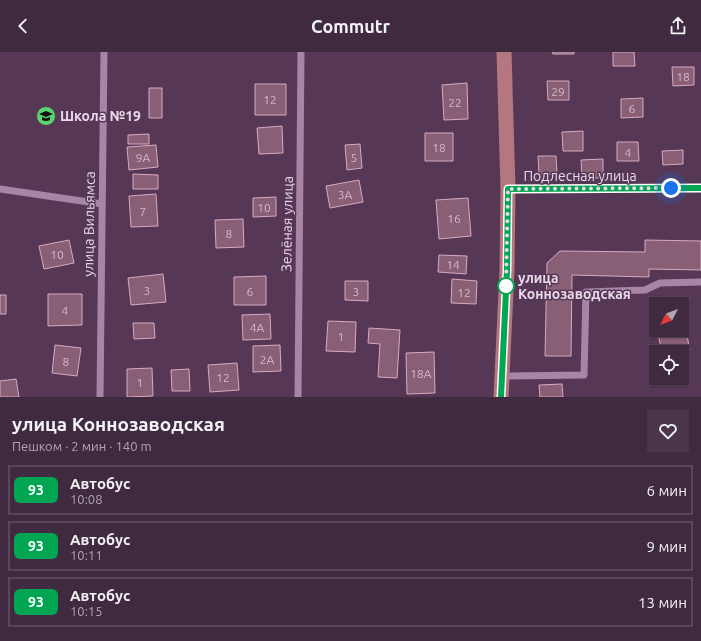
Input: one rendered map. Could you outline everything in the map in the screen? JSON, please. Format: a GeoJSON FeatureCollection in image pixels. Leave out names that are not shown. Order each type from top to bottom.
{"type":"FeatureCollection","features":[{"type":"Feature","properties":{"kind":"main road"},"geometry":{"type":"LineString","coordinates":[[501,397],[507,270],[508,189],[504,52]]}},
{"type":"Feature","properties":{"kind":"street","name":"улица Вильямса"},"geometry":{"type":"LineString","coordinates":[[100,397],[104,52]]}},
{"type":"Feature","properties":{"kind":"street","name":"Зелёная улица"},"geometry":{"type":"LineString","coordinates":[[298,397],[301,52]]}},
{"type":"Feature","properties":{"kind":"street","name":"Подлесная улица"},"geometry":{"type":"LineString","coordinates":[[508,189],[701,188]]}},
{"type":"Feature","properties":{"kind":"street"},"geometry":{"type":"LineString","coordinates":[[0,189],[102,204]]}},
{"type":"Feature","properties":{"kind":"street"},"geometry":{"type":"LineString","coordinates":[[502,376],[584,375],[586,292],[645,290],[660,282],[701,282]]}},
{"type":"Feature","properties":{"kind":"building"},"geometry":{"type":"Polygon","coordinates":[[[552,52],[574,52],[574,54],[553,54],[552,52]]]}},
{"type":"Feature","properties":{"kind":"building"},"geometry":{"type":"Polygon","coordinates":[[[613,52],[634,52],[635,66],[613,66],[613,52]]]}},
{"type":"Feature","properties":{"kind":"building"},"geometry":{"type":"Polygon","coordinates":[[[672,67],[694,67],[694,85],[673,86],[672,67]]]}},
{"type":"Feature","properties":{"kind":"building"},"geometry":{"type":"Polygon","coordinates":[[[547,81],[569,81],[569,100],[548,100],[547,81]]]}},
{"type":"Feature","properties":{"kind":"building"},"geometry":{"type":"Polygon","coordinates":[[[467,83],[468,119],[444,120],[442,85],[467,83]]]}},
{"type":"Feature","properties":{"kind":"building"},"geometry":{"type":"Polygon","coordinates":[[[255,84],[286,84],[286,115],[255,115],[255,84]]]}},
{"type":"Feature","properties":{"kind":"building"},"geometry":{"type":"Polygon","coordinates":[[[149,88],[162,88],[162,118],[149,118],[149,88]]]}},
{"type":"Feature","properties":{"kind":"building"},"geometry":{"type":"Polygon","coordinates":[[[643,98],[643,117],[621,118],[621,99],[643,98]]]}},
{"type":"Feature","properties":{"kind":"building"},"geometry":{"type":"Polygon","coordinates":[[[282,126],[283,153],[259,154],[257,128],[282,126]]]}},
{"type":"Feature","properties":{"kind":"building"},"geometry":{"type":"Polygon","coordinates":[[[583,131],[583,151],[563,151],[562,132],[583,131]]]}},
{"type":"Feature","properties":{"kind":"building"},"geometry":{"type":"Polygon","coordinates":[[[425,133],[453,133],[453,161],[425,161],[425,133]]]}},
{"type":"Feature","properties":{"kind":"building"},"geometry":{"type":"Polygon","coordinates":[[[149,134],[149,144],[128,144],[128,135],[149,134]]]}},
{"type":"Feature","properties":{"kind":"building"},"geometry":{"type":"Polygon","coordinates":[[[617,142],[638,142],[639,161],[617,161],[617,142]]]}},
{"type":"Feature","properties":{"kind":"building"},"geometry":{"type":"Polygon","coordinates":[[[360,144],[362,168],[347,170],[345,145],[360,144]]]}},
{"type":"Feature","properties":{"kind":"building"},"geometry":{"type":"Polygon","coordinates":[[[156,145],[158,167],[129,170],[127,147],[156,145]]]}},
{"type":"Feature","properties":{"kind":"building"},"geometry":{"type":"Polygon","coordinates":[[[683,150],[683,164],[663,165],[662,151],[683,150]]]}},
{"type":"Feature","properties":{"kind":"building"},"geometry":{"type":"Polygon","coordinates":[[[538,156],[556,156],[557,174],[539,175],[538,156]]]}},
{"type":"Feature","properties":{"kind":"building"},"geometry":{"type":"Polygon","coordinates":[[[603,159],[603,178],[582,178],[581,160],[603,159]]]}},
{"type":"Feature","properties":{"kind":"building"},"geometry":{"type":"Polygon","coordinates":[[[133,174],[158,175],[158,189],[133,189],[133,174]]]}},
{"type":"Feature","properties":{"kind":"building"},"geometry":{"type":"Polygon","coordinates":[[[359,180],[363,202],[330,208],[326,186],[359,180]]]}},
{"type":"Feature","properties":{"kind":"building"},"geometry":{"type":"Polygon","coordinates":[[[156,194],[158,226],[131,227],[129,196],[156,194]]]}},
{"type":"Feature","properties":{"kind":"building"},"geometry":{"type":"Polygon","coordinates":[[[276,197],[276,216],[253,217],[253,198],[276,197]]]}},
{"type":"Feature","properties":{"kind":"building"},"geometry":{"type":"Polygon","coordinates":[[[468,198],[471,236],[439,239],[436,200],[468,198]]]}},
{"type":"Feature","properties":{"kind":"building"},"geometry":{"type":"Polygon","coordinates":[[[243,219],[244,247],[216,248],[215,220],[243,219]]]}},
{"type":"Feature","properties":{"kind":"building"},"geometry":{"type":"Polygon","coordinates":[[[69,240],[74,263],[44,269],[39,246],[69,240]]]}},
{"type":"Feature","properties":{"kind":"building"},"geometry":{"type":"Polygon","coordinates":[[[645,240],[701,241],[701,270],[649,269],[649,277],[572,275],[571,356],[545,356],[547,263],[560,251],[645,252],[645,240]]]}},
{"type":"Feature","properties":{"kind":"building"},"geometry":{"type":"Polygon","coordinates":[[[439,255],[467,256],[466,274],[438,272],[439,255]]]}},
{"type":"Feature","properties":{"kind":"building"},"geometry":{"type":"Polygon","coordinates":[[[163,274],[166,302],[131,305],[128,278],[163,274]]]}},
{"type":"Feature","properties":{"kind":"building"},"geometry":{"type":"Polygon","coordinates":[[[266,276],[266,305],[234,305],[234,277],[266,276]]]}},
{"type":"Feature","properties":{"kind":"building"},"geometry":{"type":"Polygon","coordinates":[[[452,279],[477,281],[476,304],[451,303],[452,279]]]}},
{"type":"Feature","properties":{"kind":"building"},"geometry":{"type":"Polygon","coordinates":[[[345,281],[368,281],[368,301],[345,300],[345,281]]]}},
{"type":"Feature","properties":{"kind":"building"},"geometry":{"type":"Polygon","coordinates":[[[48,294],[82,294],[82,325],[48,326],[48,294]]]}},
{"type":"Feature","properties":{"kind":"building"},"geometry":{"type":"Polygon","coordinates":[[[0,295],[6,295],[6,314],[0,314],[0,295]]]}},
{"type":"Feature","properties":{"kind":"building"},"geometry":{"type":"Polygon","coordinates":[[[270,314],[271,339],[243,340],[242,315],[270,314]]]}},
{"type":"Feature","properties":{"kind":"building"},"geometry":{"type":"Polygon","coordinates":[[[328,321],[356,322],[355,352],[326,351],[328,321]]]}},
{"type":"Feature","properties":{"kind":"building"},"geometry":{"type":"Polygon","coordinates":[[[133,323],[154,323],[155,338],[134,339],[133,323]]]}},
{"type":"Feature","properties":{"kind":"building"},"geometry":{"type":"Polygon","coordinates":[[[369,328],[400,330],[397,378],[378,377],[380,344],[368,343],[369,328]]]}},
{"type":"Feature","properties":{"kind":"building"},"geometry":{"type":"Polygon","coordinates":[[[659,337],[687,337],[689,345],[660,345],[659,337]]]}},
{"type":"Feature","properties":{"kind":"building"},"geometry":{"type":"Polygon","coordinates":[[[55,345],[81,348],[77,376],[52,373],[55,345]]]}},
{"type":"Feature","properties":{"kind":"building"},"geometry":{"type":"Polygon","coordinates":[[[280,345],[281,371],[253,372],[253,346],[280,345]]]}},
{"type":"Feature","properties":{"kind":"building"},"geometry":{"type":"Polygon","coordinates":[[[434,352],[435,393],[407,394],[406,353],[434,352]]]}},
{"type":"Feature","properties":{"kind":"building"},"geometry":{"type":"Polygon","coordinates":[[[237,363],[239,390],[210,392],[208,365],[237,363]]]}},
{"type":"Feature","properties":{"kind":"building"},"geometry":{"type":"Polygon","coordinates":[[[152,368],[153,396],[127,397],[127,369],[152,368]]]}},
{"type":"Feature","properties":{"kind":"building"},"geometry":{"type":"Polygon","coordinates":[[[189,369],[190,391],[172,391],[171,370],[189,369]]]}},
{"type":"Feature","properties":{"kind":"building"},"geometry":{"type":"Polygon","coordinates":[[[16,379],[19,397],[0,397],[0,381],[16,379]]]}},
{"type":"Feature","properties":{"kind":"building"},"geometry":{"type":"Polygon","coordinates":[[[562,384],[563,397],[540,397],[539,385],[562,384]]]}},
{"type":"Feature","properties":{"kind":"bus line","name":"93"},"geometry":{"type":"LineString","coordinates":[[501,397],[507,270],[508,189],[701,188]]}},
{"type":"Feature","properties":{"kind":"place","name":"Школа №19"},"geometry":{"type":"Point","coordinates":[46,116]}},
{"type":"Feature","properties":{"kind":"place","name":"улица Коннозаводская"},"geometry":{"type":"Point","coordinates":[506,286]}},
{"type":"Feature","properties":{"kind":"route"},"geometry":{"type":"LineString","coordinates":[[506,286],[508,189],[671,188]]}}]}
